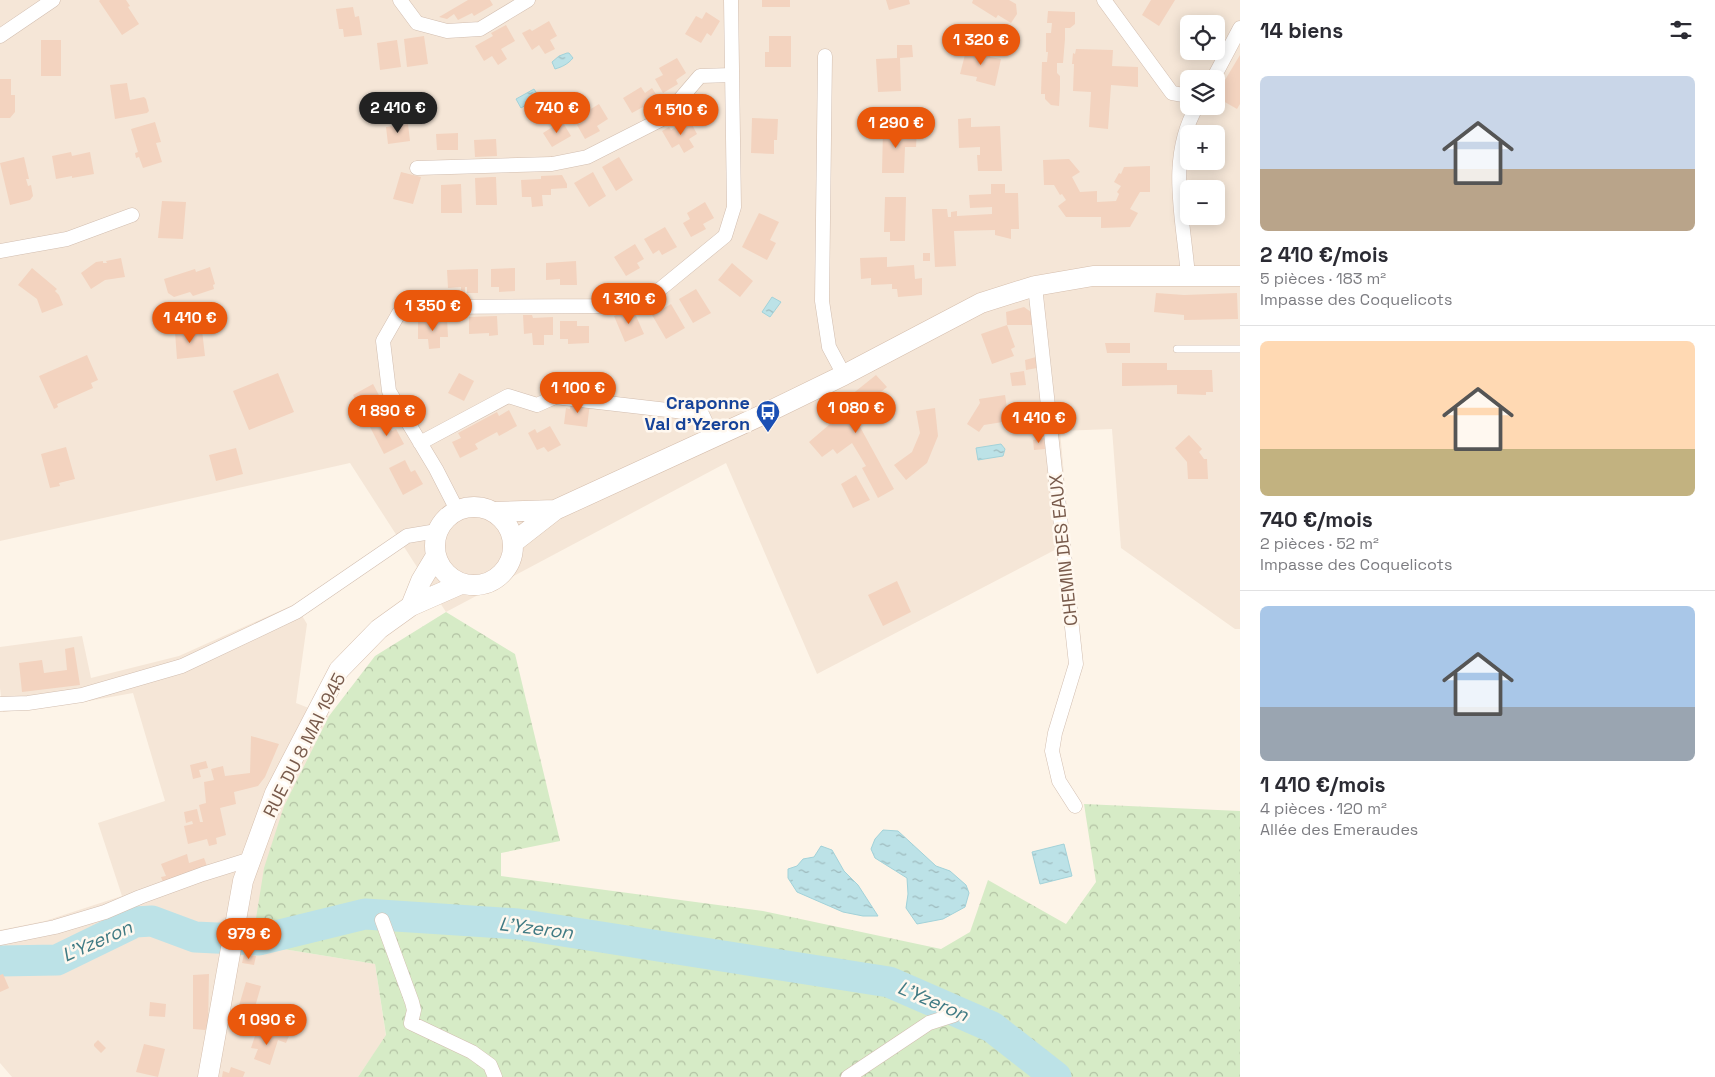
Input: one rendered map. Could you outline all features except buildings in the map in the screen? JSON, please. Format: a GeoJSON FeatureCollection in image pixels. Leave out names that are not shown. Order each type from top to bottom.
{"type":"FeatureCollection","features":[{"type":"Feature","properties":{"kind":"main road"},"geometry":{"type":"LineString","coordinates":[[514,542],[555,510],[713,438],[844,375],[980,302],[1034,286],[1093,276],[1240,276]]}},
{"type":"Feature","properties":{"kind":"main road"},"geometry":{"type":"LineString","coordinates":[[469,507],[482,507],[494,512],[504,520],[514,542],[513,555],[508,567],[499,577],[488,583],[474,586],[462,584],[450,577],[441,568],[436,556],[435,544],[438,531],[442,523],[457,510],[469,507]]}},
{"type":"Feature","properties":{"kind":"main road"},"geometry":{"type":"LineString","coordinates":[[494,512],[555,510]]}},
{"type":"Feature","properties":{"kind":"main road"},"geometry":{"type":"LineString","coordinates":[[411,606],[421,581],[436,556]]}},
{"type":"Feature","properties":{"kind":"main road","name":"RUE DU 8 MAI 1945"},"geometry":{"type":"LineString","coordinates":[[208,1077],[243,881],[275,793],[339,670],[379,629],[411,606],[462,584]]}},
{"type":"Feature","properties":{"kind":"street"},"geometry":{"type":"LineString","coordinates":[[0,36],[53,0]]}},
{"type":"Feature","properties":{"kind":"street"},"geometry":{"type":"LineString","coordinates":[[400,0],[417,23],[447,30],[480,28],[528,0]]}},
{"type":"Feature","properties":{"kind":"street"},"geometry":{"type":"LineString","coordinates":[[457,510],[436,469],[389,391],[383,341],[400,313],[428,307],[609,306],[653,295],[725,236],[734,207],[731,0]]}},
{"type":"Feature","properties":{"kind":"street"},"geometry":{"type":"LineString","coordinates":[[1104,0],[1172,93],[1180,94]]}},
{"type":"Feature","properties":{"kind":"street"},"geometry":{"type":"LineString","coordinates":[[1218,70],[1240,28]]}},
{"type":"Feature","properties":{"kind":"street"},"geometry":{"type":"LineString","coordinates":[[825,56],[822,301],[829,347],[844,375]]}},
{"type":"Feature","properties":{"kind":"street"},"geometry":{"type":"LineString","coordinates":[[417,168],[552,164],[587,157],[664,118],[700,76],[732,75]]}},
{"type":"Feature","properties":{"kind":"street"},"geometry":{"type":"LineString","coordinates":[[1188,277],[1179,193],[1179,164],[1181,147],[1192,115]]}},
{"type":"Feature","properties":{"kind":"street"},"geometry":{"type":"LineString","coordinates":[[0,251],[67,239],[132,215]]}},
{"type":"Feature","properties":{"kind":"street","name":"CHEMIN DES EAUX"},"geometry":{"type":"LineString","coordinates":[[1034,286],[1076,664],[1055,733],[1052,751],[1059,781],[1075,806]]}},
{"type":"Feature","properties":{"kind":"street"},"geometry":{"type":"LineString","coordinates":[[420,443],[508,396],[537,405],[555,397],[702,414],[713,438]]}},
{"type":"Feature","properties":{"kind":"street"},"geometry":{"type":"LineString","coordinates":[[0,704],[28,703],[82,695],[182,666],[296,612],[408,536],[438,531]]}},
{"type":"Feature","properties":{"kind":"street"},"geometry":{"type":"LineString","coordinates":[[1,938],[32,933],[97,915],[203,874],[251,859]]}},
{"type":"Feature","properties":{"kind":"street"},"geometry":{"type":"LineString","coordinates":[[382,920],[412,1002],[414,1010],[411,1023],[472,1052],[490,1065],[495,1077]]}},
{"type":"Feature","properties":{"kind":"street"},"geometry":{"type":"LineString","coordinates":[[848,1077],[929,1023],[954,1015]]}},
{"type":"Feature","properties":{"kind":"lane"},"geometry":{"type":"LineString","coordinates":[[1177,349],[1240,349]]}},
{"type":"Feature","properties":{"kind":"shaded area"},"geometry":{"type":"Polygon","coordinates":[[[0,0],[1240,0],[1240,629],[1235,629],[1121,548],[1112,429],[1060,431],[1070,542],[817,674],[726,463],[446,612],[350,463],[0,541],[0,0]]]}},
{"type":"Feature","properties":{"kind":"shaded area"},"geometry":{"type":"Polygon","coordinates":[[[295,604],[307,624],[296,703],[329,716],[284,806],[252,944],[375,964],[386,1036],[358,1077],[12,1077],[0,1063],[0,930],[45,921],[122,896],[98,823],[165,801],[133,693],[83,702],[3,712],[0,688],[0,647],[82,636],[91,678],[179,656],[295,604]]]}},
{"type":"Feature","properties":{"kind":"green space"},"geometry":{"type":"Polygon","coordinates":[[[446,612],[515,654],[560,841],[501,853],[501,876],[763,911],[941,949],[970,932],[988,880],[1066,924],[1096,882],[1084,804],[1240,811],[1240,1077],[358,1077],[386,1035],[375,964],[252,944],[264,868],[284,806],[329,716],[375,656],[446,612]]]}},
{"type":"Feature","properties":{"kind":"water"},"geometry":{"type":"Polygon","coordinates":[[[567,53],[573,58],[565,65],[555,69],[552,62],[559,56],[567,53]]]}},
{"type":"Feature","properties":{"kind":"water"},"geometry":{"type":"Polygon","coordinates":[[[534,89],[539,97],[535,103],[531,102],[521,108],[516,99],[534,89]]]}},
{"type":"Feature","properties":{"kind":"water"},"geometry":{"type":"Polygon","coordinates":[[[772,297],[781,302],[770,317],[762,312],[772,297]]]}},
{"type":"Feature","properties":{"kind":"water"},"geometry":{"type":"Polygon","coordinates":[[[1001,444],[1005,449],[1003,456],[978,460],[976,448],[1001,444]]]}},
{"type":"Feature","properties":{"kind":"water"},"geometry":{"type":"Polygon","coordinates":[[[883,830],[898,831],[936,866],[950,871],[966,885],[969,893],[965,907],[943,919],[917,924],[906,908],[908,894],[907,878],[875,858],[871,849],[875,839],[883,830]]]}},
{"type":"Feature","properties":{"kind":"water"},"geometry":{"type":"Polygon","coordinates":[[[1064,844],[1072,876],[1040,884],[1032,852],[1064,844]]]}},
{"type":"Feature","properties":{"kind":"water"},"geometry":{"type":"Polygon","coordinates":[[[821,846],[832,850],[844,871],[858,885],[878,916],[863,916],[843,912],[797,892],[788,878],[788,869],[797,866],[803,859],[814,857],[821,846]]]}},
{"type":"Feature","properties":{"kind":"waterway","name":"L'Yzeron"},"geometry":{"type":"LineString","coordinates":[[0,961],[57,960],[135,922],[152,921],[195,937],[259,940],[365,914],[518,924],[889,982],[992,1027],[1056,1077]]}},
{"type":"Feature","properties":{"kind":"place","name":"Craponne Val d'Yzeron"},"geometry":{"type":"Point","coordinates":[768,433]}}]}
